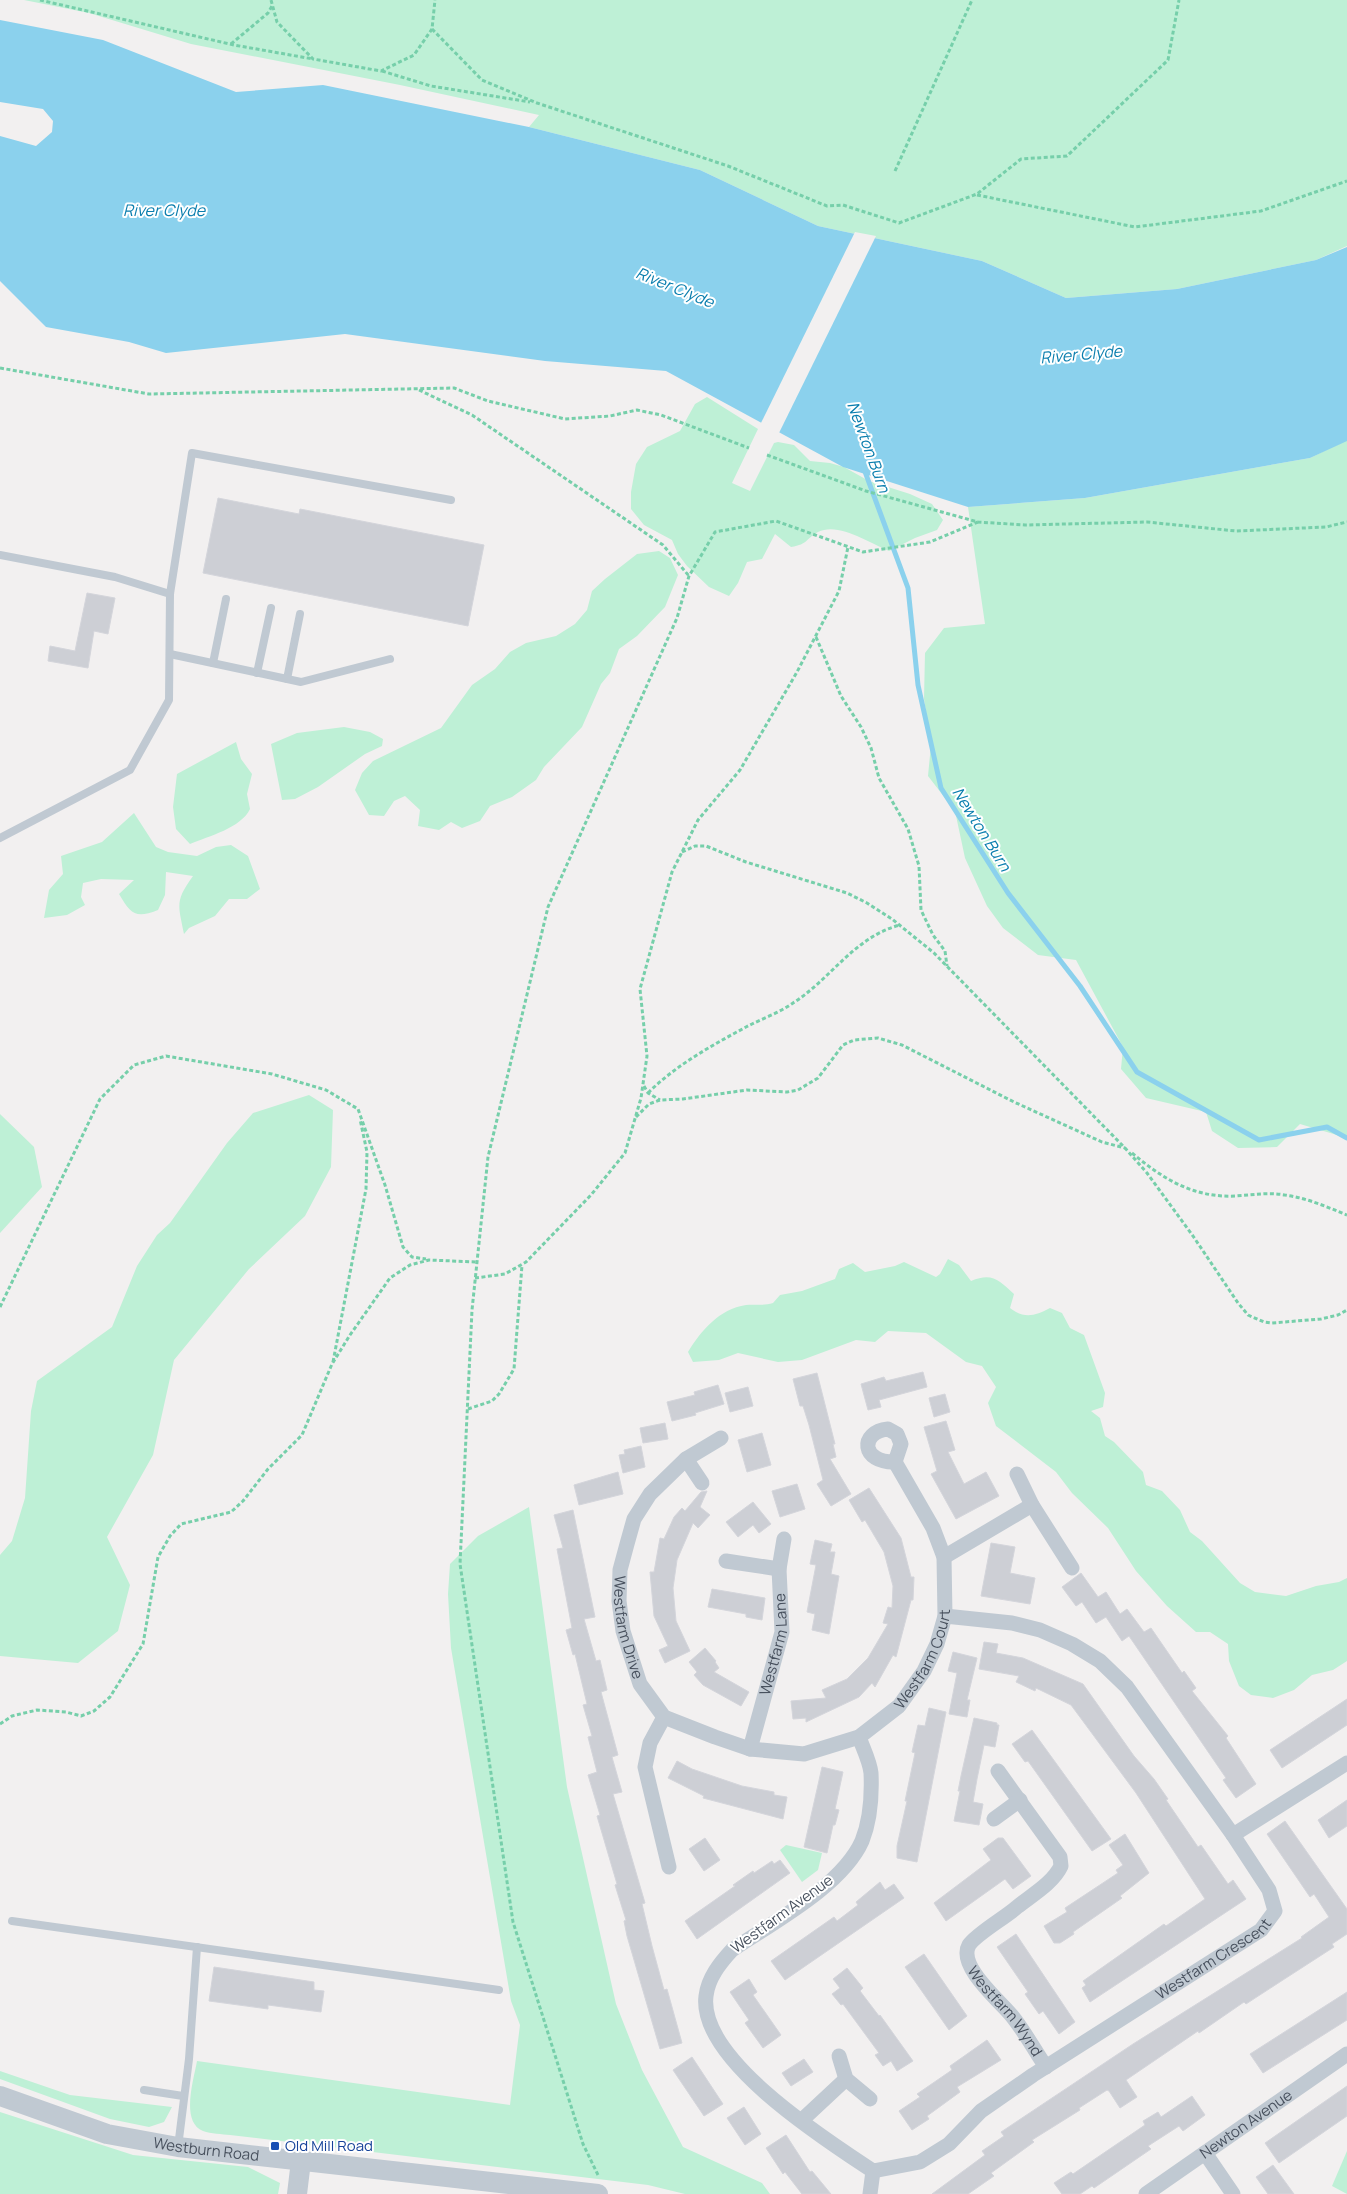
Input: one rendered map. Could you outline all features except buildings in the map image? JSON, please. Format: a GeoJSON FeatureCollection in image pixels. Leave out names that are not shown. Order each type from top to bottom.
{"type":"FeatureCollection","features":[{"type":"Feature","properties":{"kind":"street","name":"Westfarm Drive"},"geometry":{"type":"LineString","coordinates":[[664,1717],[640,1684],[622,1631],[619,1601],[620,1570],[634,1519],[650,1494],[686,1459],[720,1438]]}},
{"type":"Feature","properties":{"kind":"street"},"geometry":{"type":"LineString","coordinates":[[686,1459],[702,1483]]}},
{"type":"Feature","properties":{"kind":"street","name":"Westfarm Court"},"geometry":{"type":"LineString","coordinates":[[750,1749],[804,1754],[859,1737],[899,1706],[914,1689],[937,1644],[946,1616],[944,1557],[933,1528],[895,1462]]}},
{"type":"Feature","properties":{"kind":"street"},"geometry":{"type":"LineString","coordinates":[[1017,1474],[1032,1505],[1072,1568]]}},
{"type":"Feature","properties":{"kind":"street"},"geometry":{"type":"LineString","coordinates":[[944,1557],[1032,1505]]}},
{"type":"Feature","properties":{"kind":"street","name":"Westfarm Lane"},"geometry":{"type":"LineString","coordinates":[[750,1749],[782,1632],[779,1569],[784,1539]]}},
{"type":"Feature","properties":{"kind":"street"},"geometry":{"type":"LineString","coordinates":[[726,1561],[779,1569]]}},
{"type":"Feature","properties":{"kind":"street","name":"Westfarm Crescent"},"geometry":{"type":"LineString","coordinates":[[873,2171],[920,2162],[949,2144],[981,2111],[1046,2067],[1260,1930],[1275,1911],[1270,1890],[1233,1835],[1127,1687],[1100,1661],[1072,1644],[1040,1630],[1012,1623],[946,1616]]}},
{"type":"Feature","properties":{"kind":"street"},"geometry":{"type":"LineString","coordinates":[[669,1868],[645,1767],[650,1743],[664,1717],[715,1738],[750,1749]]}},
{"type":"Feature","properties":{"kind":"street","name":"Westfarm Avenue"},"geometry":{"type":"LineString","coordinates":[[859,1737],[871,1772],[870,1811],[862,1841],[845,1867],[821,1890],[732,1950],[716,1971],[706,1996],[706,2013],[713,2031],[744,2074],[773,2100],[873,2171]]}},
{"type":"Feature","properties":{"kind":"street"},"geometry":{"type":"LineString","coordinates":[[1233,1835],[1347,1763]]}},
{"type":"Feature","properties":{"kind":"street","name":"Westfarm Wynd"},"geometry":{"type":"LineString","coordinates":[[998,1771],[1060,1857],[1061,1866],[1051,1878],[1006,1917],[970,1944],[967,1951],[968,1960],[988,1992],[1012,2016],[1046,2067]]}},
{"type":"Feature","properties":{"kind":"street"},"geometry":{"type":"LineString","coordinates":[[994,1819],[1020,1800]]}},
{"type":"Feature","properties":{"kind":"street","name":"Newton Avenue"},"geometry":{"type":"LineString","coordinates":[[1146,2194],[1347,2054]]}},
{"type":"Feature","properties":{"kind":"street"},"geometry":{"type":"LineString","coordinates":[[839,2056],[846,2079],[870,2099]]}},
{"type":"Feature","properties":{"kind":"street"},"geometry":{"type":"LineString","coordinates":[[802,2120],[846,2079]]}},
{"type":"Feature","properties":{"kind":"street","name":"Westburn Road"},"geometry":{"type":"LineString","coordinates":[[0,2096],[108,2134],[178,2147],[564,2190],[598,2186]]}},
{"type":"Feature","properties":{"kind":"street"},"geometry":{"type":"LineString","coordinates":[[1205,2153],[1233,2194]]}},
{"type":"Feature","properties":{"kind":"street"},"geometry":{"type":"LineString","coordinates":[[297,2194],[301,2161]]}},
{"type":"Feature","properties":{"kind":"street"},"geometry":{"type":"LineString","coordinates":[[870,2194],[873,2171]]}},
{"type":"Feature","properties":{"kind":"lane"},"geometry":{"type":"LineString","coordinates":[[0,838],[130,770],[169,700],[170,594],[192,453],[451,500]]}},
{"type":"Feature","properties":{"kind":"lane"},"geometry":{"type":"LineString","coordinates":[[0,555],[115,577],[170,594]]}},
{"type":"Feature","properties":{"kind":"lane"},"geometry":{"type":"LineString","coordinates":[[213,663],[226,599]]}},
{"type":"Feature","properties":{"kind":"lane"},"geometry":{"type":"LineString","coordinates":[[257,673],[271,608]]}},
{"type":"Feature","properties":{"kind":"lane"},"geometry":{"type":"LineString","coordinates":[[287,679],[300,614]]}},
{"type":"Feature","properties":{"kind":"lane"},"geometry":{"type":"LineString","coordinates":[[170,654],[301,682],[390,659]]}},
{"type":"Feature","properties":{"kind":"lane"},"geometry":{"type":"LineString","coordinates":[[12,1921],[499,1990]]}},
{"type":"Feature","properties":{"kind":"lane"},"geometry":{"type":"LineString","coordinates":[[178,2147],[182,2096],[188,2059],[197,1947]]}},
{"type":"Feature","properties":{"kind":"lane"},"geometry":{"type":"LineString","coordinates":[[144,2090],[182,2096]]}},
{"type":"Feature","properties":{"kind":"path"},"geometry":{"type":"LineString","coordinates":[[40,0],[231,44],[382,71],[431,86],[537,103]]}},
{"type":"Feature","properties":{"kind":"path"},"geometry":{"type":"LineString","coordinates":[[271,0],[277,22],[312,59]]}},
{"type":"Feature","properties":{"kind":"path"},"geometry":{"type":"LineString","coordinates":[[382,71],[414,55],[432,29],[435,0]]}},
{"type":"Feature","properties":{"kind":"path"},"geometry":{"type":"LineString","coordinates":[[896,171],[972,0]]}},
{"type":"Feature","properties":{"kind":"path"},"geometry":{"type":"LineString","coordinates":[[432,29],[482,80],[537,103],[728,166],[827,206],[844,205],[899,223],[977,194],[1021,159],[1067,156],[1168,60],[1179,0]]}},
{"type":"Feature","properties":{"kind":"path"},"geometry":{"type":"LineString","coordinates":[[231,44],[268,13],[272,5]]}},
{"type":"Feature","properties":{"kind":"path"},"geometry":{"type":"LineString","coordinates":[[977,194],[1135,227],[1260,211],[1347,181]]}},
{"type":"Feature","properties":{"kind":"path"},"geometry":{"type":"LineString","coordinates":[[0,368],[150,394],[454,388],[488,401],[565,419],[610,416],[637,410],[661,415],[749,448]]}},
{"type":"Feature","properties":{"kind":"path"},"geometry":{"type":"LineString","coordinates":[[417,389],[472,415],[663,545],[689,576]]}},
{"type":"Feature","properties":{"kind":"path"},"geometry":{"type":"LineString","coordinates":[[767,455],[866,491],[978,522],[1025,525],[1147,522],[1236,531],[1326,528],[1347,522]]}},
{"type":"Feature","properties":{"kind":"path"},"geometry":{"type":"LineString","coordinates":[[598,2186],[513,1922],[460,1564],[475,1278],[488,1157],[548,906],[677,618],[689,576],[715,532],[776,521],[863,552],[930,542],[978,522]]}},
{"type":"Feature","properties":{"kind":"path"},"geometry":{"type":"LineString","coordinates":[[475,1278],[504,1274],[526,1262],[592,1194],[625,1153],[636,1117],[647,1056],[640,989],[663,911],[672,872],[698,820],[740,770],[816,637],[840,591],[848,546]]}},
{"type":"Feature","properties":{"kind":"path"},"geometry":{"type":"LineString","coordinates":[[816,637],[841,696],[861,727],[879,778],[908,829],[919,866],[922,910],[933,934],[945,951],[947,966]]}},
{"type":"Feature","properties":{"kind":"path"},"geometry":{"type":"LineString","coordinates":[[682,852],[695,846],[706,846],[746,862],[839,890],[867,903],[900,925],[947,966],[1125,1148],[1147,1173],[1238,1304],[1248,1315],[1264,1322],[1272,1323],[1321,1319],[1338,1316],[1347,1310]]}},
{"type":"Feature","properties":{"kind":"path"},"geometry":{"type":"LineString","coordinates":[[648,1093],[666,1075],[689,1060],[794,1003],[857,947],[883,929],[900,925]]}},
{"type":"Feature","properties":{"kind":"path"},"geometry":{"type":"LineString","coordinates":[[636,1117],[649,1104],[660,1100],[747,1090],[787,1092],[798,1090],[818,1078],[843,1045],[860,1039],[878,1038],[902,1045],[1014,1102],[1102,1142],[1125,1148],[1155,1172],[1191,1190],[1222,1196],[1252,1194],[1284,1195],[1303,1199],[1347,1215]]}},
{"type":"Feature","properties":{"kind":"path"},"geometry":{"type":"LineString","coordinates":[[0,1308],[100,1099],[134,1065],[166,1056],[272,1074],[326,1090],[358,1109],[385,1185],[403,1247],[412,1257],[429,1260],[477,1262]]}},
{"type":"Feature","properties":{"kind":"path"},"geometry":{"type":"LineString","coordinates":[[643,1086],[648,1093],[660,1100]]}},
{"type":"Feature","properties":{"kind":"path"},"geometry":{"type":"LineString","coordinates":[[332,1364],[366,1189],[368,1152],[358,1109]]}},
{"type":"Feature","properties":{"kind":"path"},"geometry":{"type":"LineString","coordinates":[[0,1724],[12,1716],[37,1710],[66,1712],[81,1716],[94,1711],[110,1697],[143,1644],[158,1557],[170,1536],[181,1524],[231,1512],[243,1501],[262,1476],[302,1435],[332,1364],[350,1334],[390,1278],[410,1265],[429,1260]]}},
{"type":"Feature","properties":{"kind":"path"},"geometry":{"type":"LineString","coordinates":[[467,1409],[492,1401],[499,1394],[514,1369],[522,1265]]}},
{"type":"Feature","properties":{"kind":"green space"},"geometry":{"type":"Polygon","coordinates":[[[24,0],[1347,0],[1347,246],[1316,260],[1177,289],[1066,298],[982,261],[818,226],[700,170],[529,127],[539,115],[400,85],[191,44],[89,13],[24,0]]]}},
{"type":"Feature","properties":{"kind":"green space"},"geometry":{"type":"Polygon","coordinates":[[[707,397],[758,429],[732,483],[750,491],[774,443],[778,442],[794,445],[810,461],[830,463],[844,467],[869,481],[910,494],[932,504],[943,520],[937,530],[889,551],[854,535],[835,530],[818,532],[804,543],[791,547],[775,534],[762,559],[747,562],[738,583],[729,596],[709,587],[687,566],[678,554],[672,540],[644,525],[631,509],[631,492],[636,464],[647,447],[680,431],[695,404],[707,397]]]}},
{"type":"Feature","properties":{"kind":"green space"},"geometry":{"type":"Polygon","coordinates":[[[1347,440],[1347,1138],[1300,1124],[1277,1147],[1238,1148],[1212,1131],[1206,1112],[1146,1098],[1121,1069],[1123,1047],[1076,960],[1038,955],[1003,928],[987,906],[965,858],[955,811],[928,776],[931,745],[924,699],[925,653],[944,628],[985,624],[968,507],[1085,498],[1310,458],[1347,440]]]}},
{"type":"Feature","properties":{"kind":"green space"},"geometry":{"type":"Polygon","coordinates":[[[659,551],[670,558],[678,575],[665,607],[637,636],[619,649],[610,673],[601,684],[582,727],[544,767],[536,780],[512,797],[490,806],[480,821],[462,828],[451,822],[439,830],[418,826],[420,810],[405,796],[394,801],[384,816],[369,815],[355,790],[362,773],[373,761],[441,728],[472,685],[495,669],[510,652],[526,643],[556,636],[575,624],[587,610],[592,591],[605,579],[637,554],[659,551]]]}},
{"type":"Feature","properties":{"kind":"green space"},"geometry":{"type":"Polygon","coordinates":[[[344,727],[370,732],[383,739],[382,746],[365,754],[318,787],[295,799],[282,800],[271,744],[297,733],[344,727]]]}},
{"type":"Feature","properties":{"kind":"green space"},"geometry":{"type":"Polygon","coordinates":[[[236,742],[241,759],[252,774],[247,794],[250,809],[246,816],[232,826],[190,844],[176,829],[173,807],[177,774],[236,742]]]}},
{"type":"Feature","properties":{"kind":"green space"},"geometry":{"type":"Polygon","coordinates":[[[134,813],[156,847],[168,852],[197,856],[216,847],[231,845],[248,856],[260,889],[247,899],[229,899],[215,916],[189,928],[184,934],[179,909],[183,891],[193,876],[166,872],[165,895],[158,910],[139,914],[134,913],[127,906],[119,894],[134,880],[101,879],[83,883],[81,897],[85,905],[67,915],[44,918],[49,890],[63,874],[61,856],[102,842],[134,813]]]}},
{"type":"Feature","properties":{"kind":"green space"},"geometry":{"type":"Polygon","coordinates":[[[309,1095],[333,1110],[331,1167],[305,1216],[249,1269],[174,1360],[153,1455],[107,1537],[130,1585],[118,1631],[78,1663],[0,1656],[0,1555],[12,1541],[25,1498],[31,1411],[37,1381],[112,1327],[137,1266],[157,1235],[170,1223],[227,1143],[253,1113],[309,1095]]]}},
{"type":"Feature","properties":{"kind":"green space"},"geometry":{"type":"Polygon","coordinates":[[[0,1114],[34,1147],[42,1187],[0,1233],[0,1114]]]}},
{"type":"Feature","properties":{"kind":"green space"},"geometry":{"type":"Polygon","coordinates":[[[948,1259],[959,1265],[971,1281],[990,1277],[999,1281],[1014,1294],[1010,1308],[1020,1314],[1030,1315],[1050,1308],[1062,1313],[1070,1328],[1084,1335],[1105,1393],[1103,1407],[1091,1411],[1100,1418],[1105,1436],[1114,1442],[1143,1472],[1146,1485],[1162,1491],[1180,1510],[1190,1532],[1202,1541],[1240,1583],[1255,1592],[1286,1596],[1316,1586],[1339,1582],[1347,1578],[1347,1661],[1333,1670],[1312,1675],[1294,1690],[1273,1698],[1251,1695],[1239,1686],[1229,1661],[1228,1644],[1210,1632],[1196,1632],[1167,1606],[1136,1571],[1108,1528],[1072,1493],[1056,1472],[996,1426],[988,1403],[996,1387],[982,1366],[966,1362],[926,1333],[888,1331],[875,1342],[856,1340],[802,1360],[778,1362],[738,1353],[719,1360],[693,1362],[688,1352],[705,1329],[727,1311],[746,1305],[773,1303],[780,1295],[802,1291],[835,1279],[839,1269],[853,1263],[865,1272],[895,1266],[904,1262],[936,1277],[940,1274],[948,1259]]]}},
{"type":"Feature","properties":{"kind":"green space"},"geometry":{"type":"Polygon","coordinates":[[[529,1507],[567,1787],[616,2004],[642,2070],[683,2147],[762,2183],[770,2194],[685,2194],[648,2185],[213,2133],[203,2131],[196,2126],[192,2119],[190,2099],[197,2061],[510,2105],[520,2025],[511,2001],[451,1648],[448,1594],[450,1564],[478,1536],[529,1507]]]}},
{"type":"Feature","properties":{"kind":"green space"},"geometry":{"type":"Polygon","coordinates":[[[786,1845],[822,1853],[818,1870],[802,1882],[780,1850],[786,1845]]]}},
{"type":"Feature","properties":{"kind":"green space"},"geometry":{"type":"Polygon","coordinates":[[[0,2071],[70,2095],[172,2107],[164,2122],[149,2127],[110,2119],[0,2079],[0,2071]]]}},
{"type":"Feature","properties":{"kind":"green space"},"geometry":{"type":"Polygon","coordinates":[[[0,2112],[133,2155],[248,2167],[280,2183],[278,2194],[0,2194],[0,2112]]]}},
{"type":"Feature","properties":{"kind":"green space"},"geometry":{"type":"Polygon","coordinates":[[[1347,2151],[1347,2194],[1332,2186],[1347,2151]]]}},
{"type":"Feature","properties":{"kind":"water","name":"River Clyde"},"geometry":{"type":"Polygon","coordinates":[[[0,20],[103,40],[236,92],[323,85],[529,127],[700,170],[818,226],[982,261],[1066,298],[1177,289],[1316,260],[1347,247],[1347,441],[1310,458],[1085,498],[968,507],[843,467],[666,371],[545,361],[345,334],[166,353],[129,342],[46,327],[0,281],[0,136],[36,146],[52,132],[53,121],[43,109],[0,102],[0,20]]]}},
{"type":"Feature","properties":{"kind":"pier"},"geometry":{"type":"Polygon","coordinates":[[[855,232],[876,236],[778,435],[760,425],[855,232]]]}},
{"type":"Feature","properties":{"kind":"waterway","name":"Newton Burn"},"geometry":{"type":"LineString","coordinates":[[864,469],[908,588],[918,685],[941,788],[1008,893],[1080,986],[1137,1072],[1259,1140],[1327,1127],[1347,1138]]}},
{"type":"Feature","properties":{"kind":"place","name":"Old Mill Road"},"geometry":{"type":"Point","coordinates":[275,2146]}}]}
